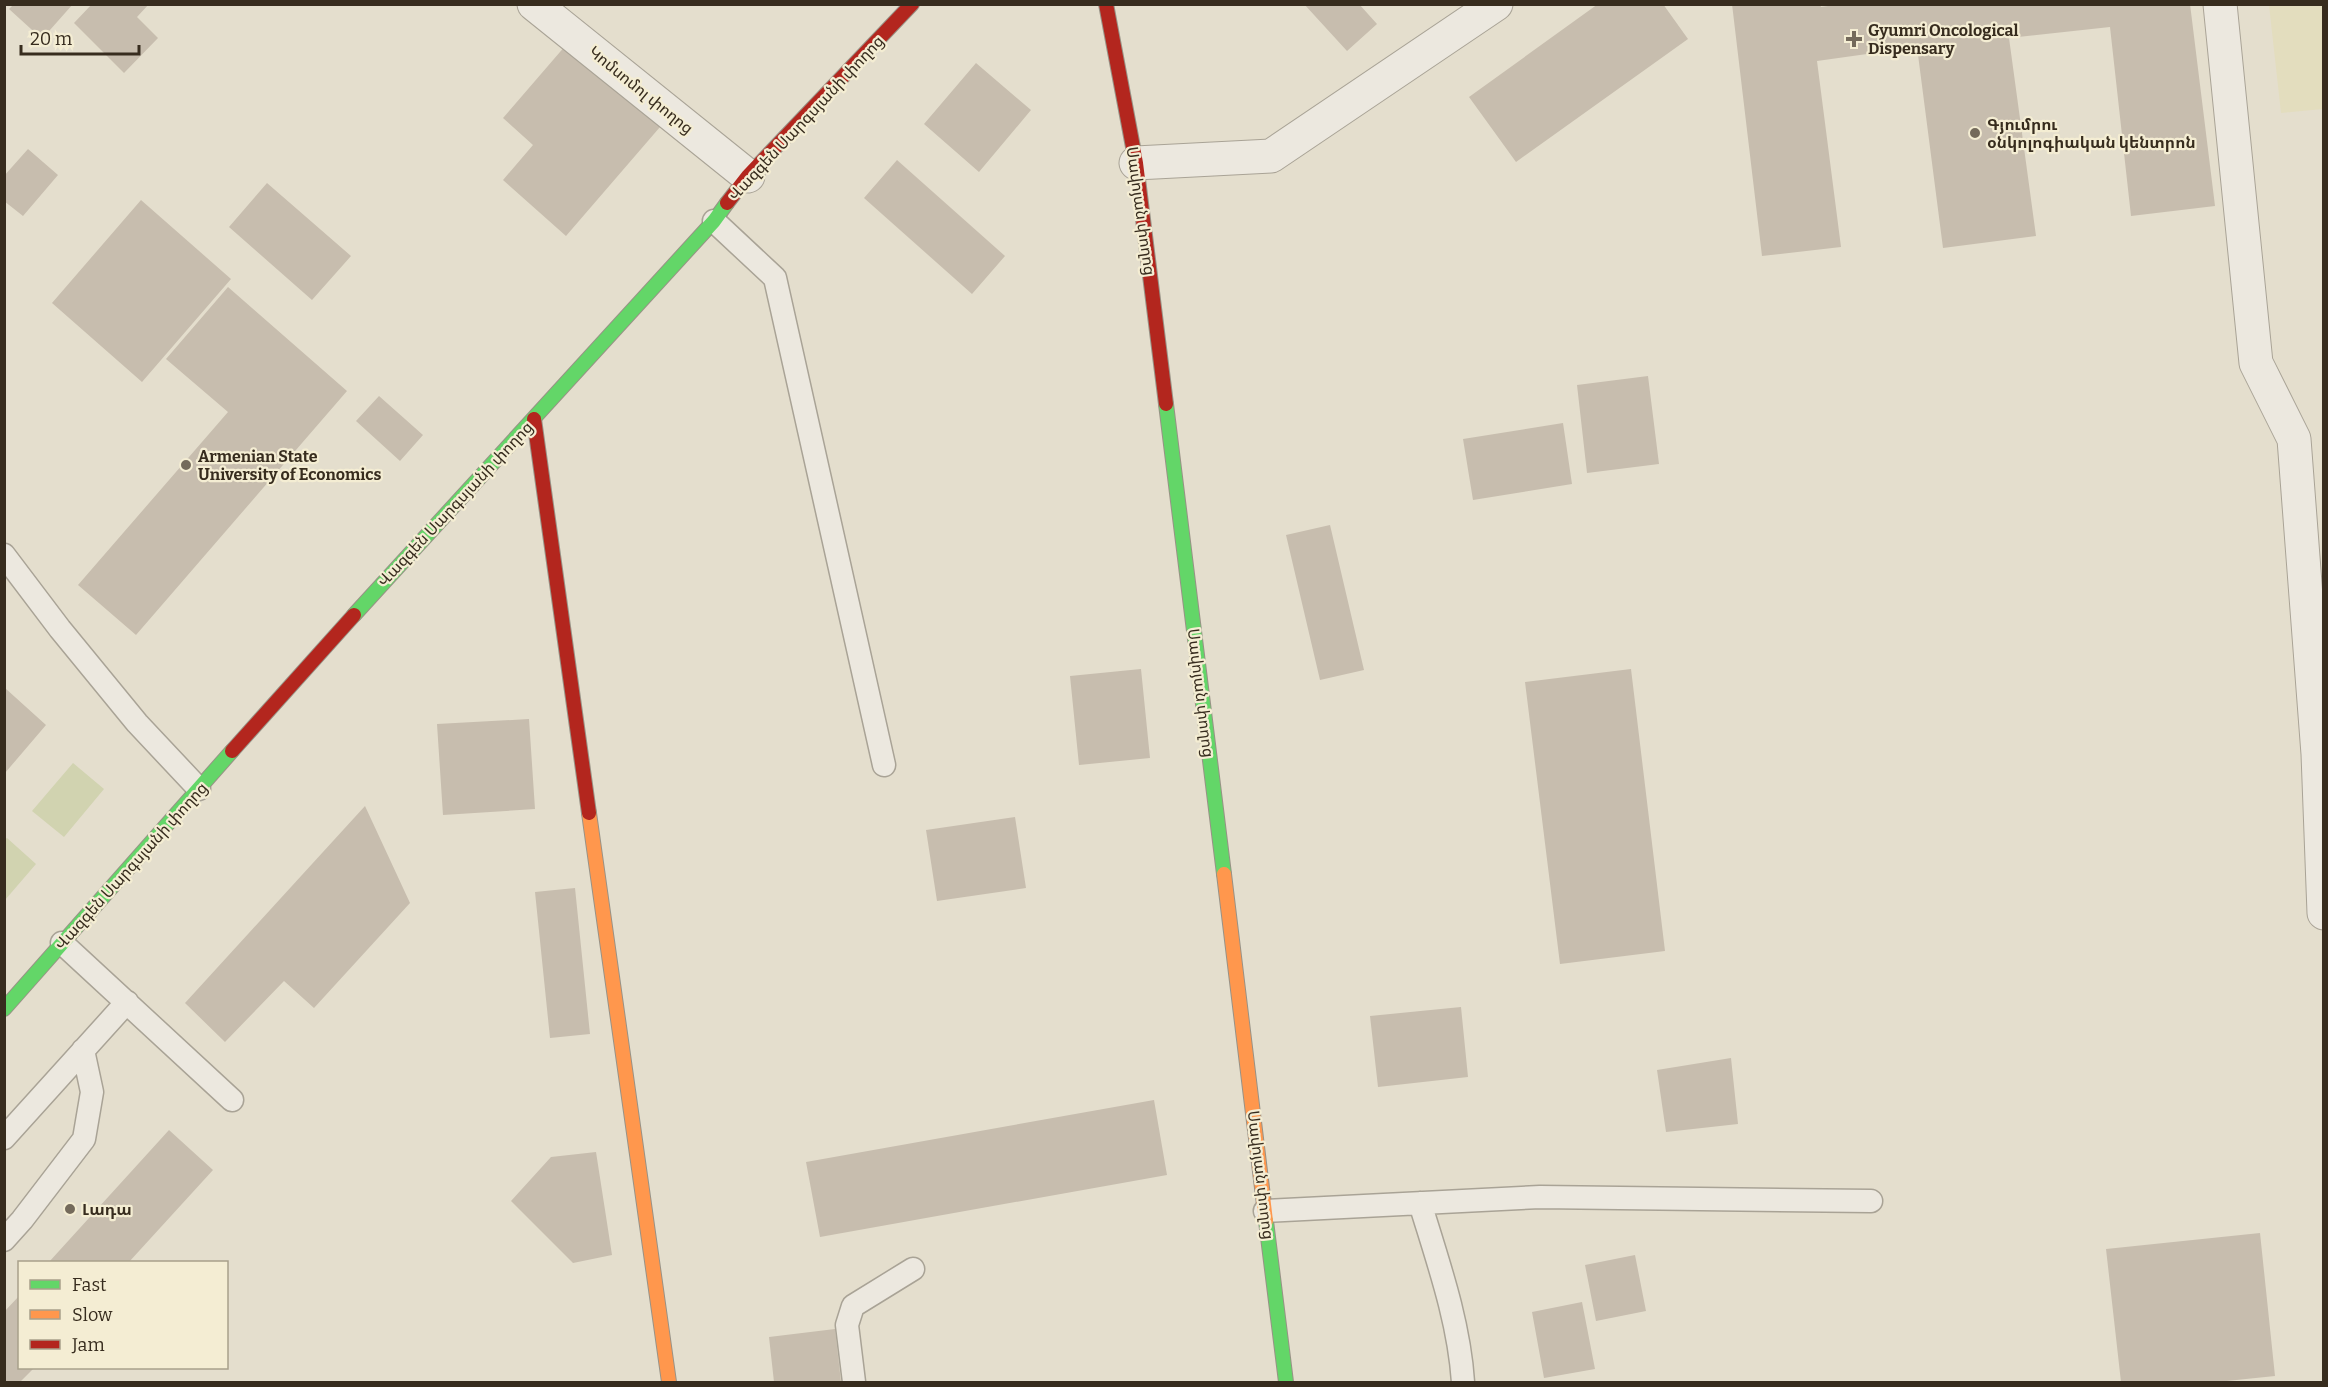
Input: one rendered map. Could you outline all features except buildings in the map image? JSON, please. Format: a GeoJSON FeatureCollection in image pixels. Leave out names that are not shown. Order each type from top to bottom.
{"type":"FeatureCollection","features":[{"type":"Feature","properties":{"kind":"main road","name":"Վազգեն Սարգսյանի փողոց"},"geometry":{"type":"LineString","coordinates":[[4,1009],[346,623],[714,222],[748,176],[912,4]]}},
{"type":"Feature","properties":{"kind":"main road","name":"Սավոյան փողոց"},"geometry":{"type":"LineString","coordinates":[[1106,4],[1136,163],[1286,1383]]}},
{"type":"Feature","properties":{"kind":"main road"},"geometry":{"type":"LineString","coordinates":[[534,419],[669,1383]]}},
{"type":"Feature","properties":{"kind":"street","name":"Կոմսոմոլ փողոց"},"geometry":{"type":"LineString","coordinates":[[534,4],[748,176]]}},
{"type":"Feature","properties":{"kind":"street"},"geometry":{"type":"LineString","coordinates":[[1136,163],[1271,156],[1496,4]]}},
{"type":"Feature","properties":{"kind":"street"},"geometry":{"type":"LineString","coordinates":[[2220,4],[2256,363],[2294,439],[2318,754],[2324,913]]}},
{"type":"Feature","properties":{"kind":"lane"},"geometry":{"type":"LineString","coordinates":[[714,222],[775,278],[884,765]]}},
{"type":"Feature","properties":{"kind":"lane"},"geometry":{"type":"LineString","coordinates":[[4,555],[60,629],[137,723],[199,789]]}},
{"type":"Feature","properties":{"kind":"lane"},"geometry":{"type":"LineString","coordinates":[[63,943],[232,1100]]}},
{"type":"Feature","properties":{"kind":"lane"},"geometry":{"type":"LineString","coordinates":[[4,1138],[127,1002]]}},
{"type":"Feature","properties":{"kind":"lane"},"geometry":{"type":"LineString","coordinates":[[4,1240],[84,1139],[92,1092],[83,1050]]}},
{"type":"Feature","properties":{"kind":"lane"},"geometry":{"type":"LineString","coordinates":[[1265,1211],[1540,1197],[1871,1201]]}},
{"type":"Feature","properties":{"kind":"lane"},"geometry":{"type":"LineString","coordinates":[[1420,1203],[1446,1285],[1461,1352],[1464,1383]]}},
{"type":"Feature","properties":{"kind":"lane"},"geometry":{"type":"LineString","coordinates":[[854,1383],[847,1325],[853,1306],[913,1269]]}},
{"type":"Feature","properties":{"kind":"shaded area"},"geometry":{"type":"Polygon","coordinates":[[[2269,5],[2323,5],[2323,109],[2281,113],[2269,5]]]}},
{"type":"Feature","properties":{"kind":"green space"},"geometry":{"type":"Polygon","coordinates":[[[73,763],[104,789],[64,837],[32,811],[73,763]]]}},
{"type":"Feature","properties":{"kind":"green space"},"geometry":{"type":"Polygon","coordinates":[[[7,838],[36,864],[5,900],[4,840],[7,838]]]}},
{"type":"Feature","properties":{"kind":"traffic: fast"},"geometry":{"type":"LineString","coordinates":[[354,615],[714,221],[727,203]]}},
{"type":"Feature","properties":{"kind":"traffic: fast"},"geometry":{"type":"LineString","coordinates":[[1166,404],[1224,874]]}},
{"type":"Feature","properties":{"kind":"traffic: fast"},"geometry":{"type":"LineString","coordinates":[[4,1009],[232,751]]}},
{"type":"Feature","properties":{"kind":"traffic: fast"},"geometry":{"type":"LineString","coordinates":[[1266,1221],[1286,1382]]}},
{"type":"Feature","properties":{"kind":"traffic: slow"},"geometry":{"type":"LineString","coordinates":[[589,813],[669,1382]]}},
{"type":"Feature","properties":{"kind":"traffic: slow"},"geometry":{"type":"LineString","coordinates":[[1224,874],[1266,1221]]}},
{"type":"Feature","properties":{"kind":"traffic: jam"},"geometry":{"type":"LineString","coordinates":[[727,203],[748,176],[912,4]]}},
{"type":"Feature","properties":{"kind":"traffic: jam"},"geometry":{"type":"LineString","coordinates":[[1106,4],[1136,163],[1166,404]]}},
{"type":"Feature","properties":{"kind":"traffic: jam"},"geometry":{"type":"LineString","coordinates":[[534,419],[589,813]]}},
{"type":"Feature","properties":{"kind":"traffic: jam"},"geometry":{"type":"LineString","coordinates":[[232,751],[354,615]]}},
{"type":"Feature","properties":{"kind":"place","name":"Gyumri Oncological Dispensary"},"geometry":{"type":"Point","coordinates":[1854,39]}},
{"type":"Feature","properties":{"kind":"place","name":"Գյումրու օնկոլոգիական կենտրոն"},"geometry":{"type":"Point","coordinates":[1975,133]}},
{"type":"Feature","properties":{"kind":"place","name":"Armenian State University of Economics"},"geometry":{"type":"Point","coordinates":[186,465]}},
{"type":"Feature","properties":{"kind":"place","name":"Լադա"},"geometry":{"type":"Point","coordinates":[70,1209]}}]}
